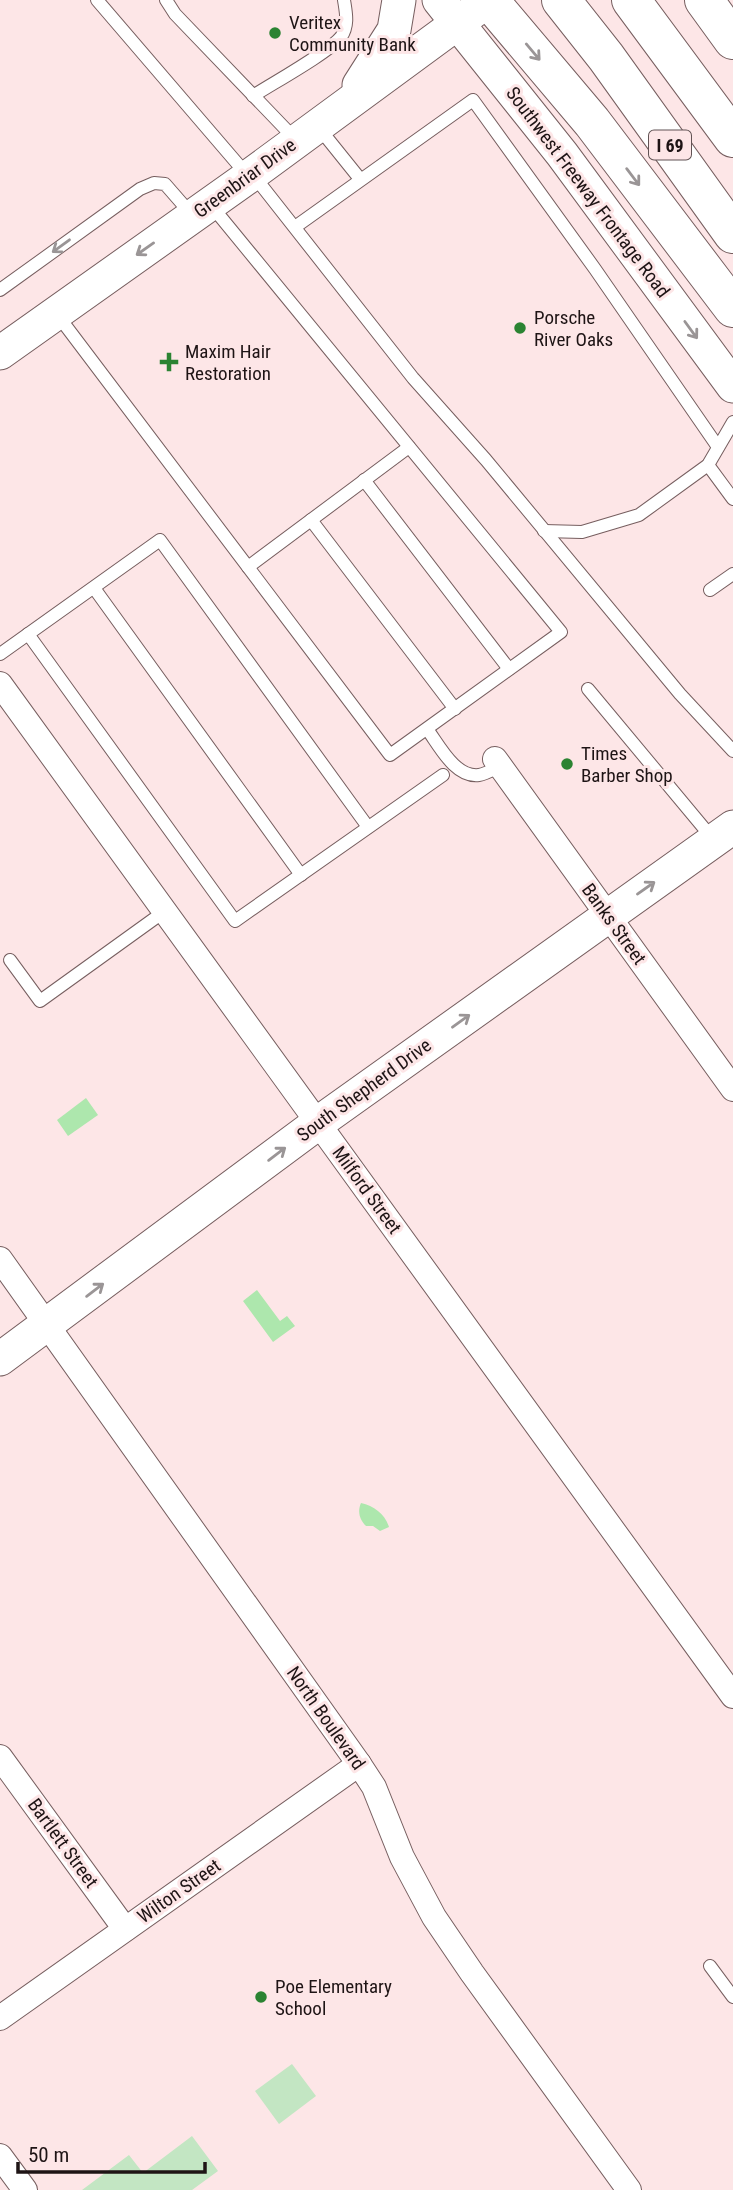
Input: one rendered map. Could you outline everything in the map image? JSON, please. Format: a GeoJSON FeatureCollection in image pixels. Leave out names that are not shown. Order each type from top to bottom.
{"type":"FeatureCollection","features":[{"type":"Feature","properties":{"kind":"highway"},"geometry":{"type":"LineString","coordinates":[[489,0],[592,122],[733,308]]}},
{"type":"Feature","properties":{"kind":"highway","name":"I 69"},"geometry":{"type":"LineString","coordinates":[[561,0],[606,57],[733,234]]}},
{"type":"Feature","properties":{"kind":"highway"},"geometry":{"type":"LineString","coordinates":[[704,0],[733,40]]}},
{"type":"Feature","properties":{"kind":"highway"},"geometry":{"type":"LineString","coordinates":[[641,12],[733,138]]}},
{"type":"Feature","properties":{"kind":"main road"},"geometry":{"type":"LineString","coordinates":[[349,102],[394,30],[399,0]]}},
{"type":"Feature","properties":{"kind":"main road","name":"Greenbriar Drive"},"geometry":{"type":"LineString","coordinates":[[0,353],[349,102],[449,11],[489,0]]}},
{"type":"Feature","properties":{"kind":"main road","name":"Southwest Freeway Frontage Road"},"geometry":{"type":"LineString","coordinates":[[449,11],[562,154],[733,386]]}},
{"type":"Feature","properties":{"kind":"main road","name":"South Shepherd Drive"},"geometry":{"type":"LineString","coordinates":[[0,1359],[318,1123],[724,834]]}},
{"type":"Feature","properties":{"kind":"street","name":"Milford Street"},"geometry":{"type":"LineString","coordinates":[[0,684],[733,1696]]}},
{"type":"Feature","properties":{"kind":"street","name":"Banks Street"},"geometry":{"type":"LineString","coordinates":[[498,763],[733,1089]]}},
{"type":"Feature","properties":{"kind":"street","name":"North Boulevard"},"geometry":{"type":"LineString","coordinates":[[0,1259],[359,1764],[374,1787],[402,1857],[434,1917],[629,2190]]}},
{"type":"Feature","properties":{"kind":"street","name":"Bartlett Street"},"geometry":{"type":"LineString","coordinates":[[0,1758],[125,1929]]}},
{"type":"Feature","properties":{"kind":"street","name":"Wilton Street"},"geometry":{"type":"LineString","coordinates":[[0,2018],[359,1764]]}},
{"type":"Feature","properties":{"kind":"street"},"geometry":{"type":"LineString","coordinates":[[0,2156],[25,2190]]}},
{"type":"Feature","properties":{"kind":"lane"},"geometry":{"type":"LineString","coordinates":[[97,0],[295,227],[413,379],[486,460],[680,694],[733,751]]}},
{"type":"Feature","properties":{"kind":"lane"},"geometry":{"type":"LineString","coordinates":[[166,0],[175,14],[253,96],[306,133],[360,179]]}},
{"type":"Feature","properties":{"kind":"lane"},"geometry":{"type":"LineString","coordinates":[[253,96],[341,37],[348,19],[344,0]]}},
{"type":"Feature","properties":{"kind":"lane"},"geometry":{"type":"LineString","coordinates":[[295,227],[472,100],[595,269],[718,447]]}},
{"type":"Feature","properties":{"kind":"lane"},"geometry":{"type":"LineString","coordinates":[[0,290],[140,189],[154,183],[165,184],[201,210],[409,447],[561,632],[390,755],[56,313]]}},
{"type":"Feature","properties":{"kind":"lane"},"geometry":{"type":"LineString","coordinates":[[544,531],[582,532],[639,515],[708,465],[733,422]]}},
{"type":"Feature","properties":{"kind":"lane"},"geometry":{"type":"LineString","coordinates":[[248,567],[409,447]]}},
{"type":"Feature","properties":{"kind":"lane"},"geometry":{"type":"LineString","coordinates":[[708,465],[733,499]]}},
{"type":"Feature","properties":{"kind":"lane"},"geometry":{"type":"LineString","coordinates":[[364,480],[509,669]]}},
{"type":"Feature","properties":{"kind":"lane"},"geometry":{"type":"LineString","coordinates":[[311,520],[455,709]]}},
{"type":"Feature","properties":{"kind":"lane"},"geometry":{"type":"LineString","coordinates":[[0,654],[160,540],[368,827]]}},
{"type":"Feature","properties":{"kind":"lane"},"geometry":{"type":"LineString","coordinates":[[710,590],[733,574]]}},
{"type":"Feature","properties":{"kind":"lane"},"geometry":{"type":"LineString","coordinates":[[94,587],[301,875]]}},
{"type":"Feature","properties":{"kind":"lane"},"geometry":{"type":"LineString","coordinates":[[28,634],[235,921],[443,775]]}},
{"type":"Feature","properties":{"kind":"lane"},"geometry":{"type":"LineString","coordinates":[[589,689],[724,834]]}},
{"type":"Feature","properties":{"kind":"lane"},"geometry":{"type":"LineString","coordinates":[[427,729],[455,766],[469,774],[480,775],[498,763]]}},
{"type":"Feature","properties":{"kind":"lane"},"geometry":{"type":"LineString","coordinates":[[10,960],[40,1001],[164,911]]}},
{"type":"Feature","properties":{"kind":"lane"},"geometry":{"type":"LineString","coordinates":[[710,1966],[733,1997]]}},
{"type":"Feature","properties":{"kind":"shaded area"},"geometry":{"type":"Polygon","coordinates":[[[86,1098],[98,1115],[68,1136],[57,1120],[86,1098]]]}},
{"type":"Feature","properties":{"kind":"shaded area"},"geometry":{"type":"Polygon","coordinates":[[[257,1290],[280,1321],[287,1316],[295,1326],[273,1342],[243,1301],[257,1290]]]}},
{"type":"Feature","properties":{"kind":"shaded area"},"geometry":{"type":"Polygon","coordinates":[[[361,1503],[378,1511],[389,1527],[380,1531],[373,1526],[366,1526],[360,1516],[361,1503]]]}},
{"type":"Feature","properties":{"kind":"shaded area"},"geometry":{"type":"Polygon","coordinates":[[[292,2064],[316,2096],[279,2124],[255,2091],[292,2064]]]}},
{"type":"Feature","properties":{"kind":"shaded area"},"geometry":{"type":"Polygon","coordinates":[[[192,2136],[218,2171],[192,2190],[82,2190],[129,2155],[143,2173],[192,2136]]]}},
{"type":"Feature","properties":{"kind":"place","name":"Veritex Community Bank"},"geometry":{"type":"Point","coordinates":[275,33]}},
{"type":"Feature","properties":{"kind":"place","name":"Porsche River Oaks"},"geometry":{"type":"Point","coordinates":[520,328]}},
{"type":"Feature","properties":{"kind":"place","name":"Maxim Hair Restoration"},"geometry":{"type":"Point","coordinates":[169,362]}},
{"type":"Feature","properties":{"kind":"place","name":"Times Barber Shop"},"geometry":{"type":"Point","coordinates":[567,764]}},
{"type":"Feature","properties":{"kind":"place","name":"Poe Elementary School"},"geometry":{"type":"Point","coordinates":[261,1997]}}]}
